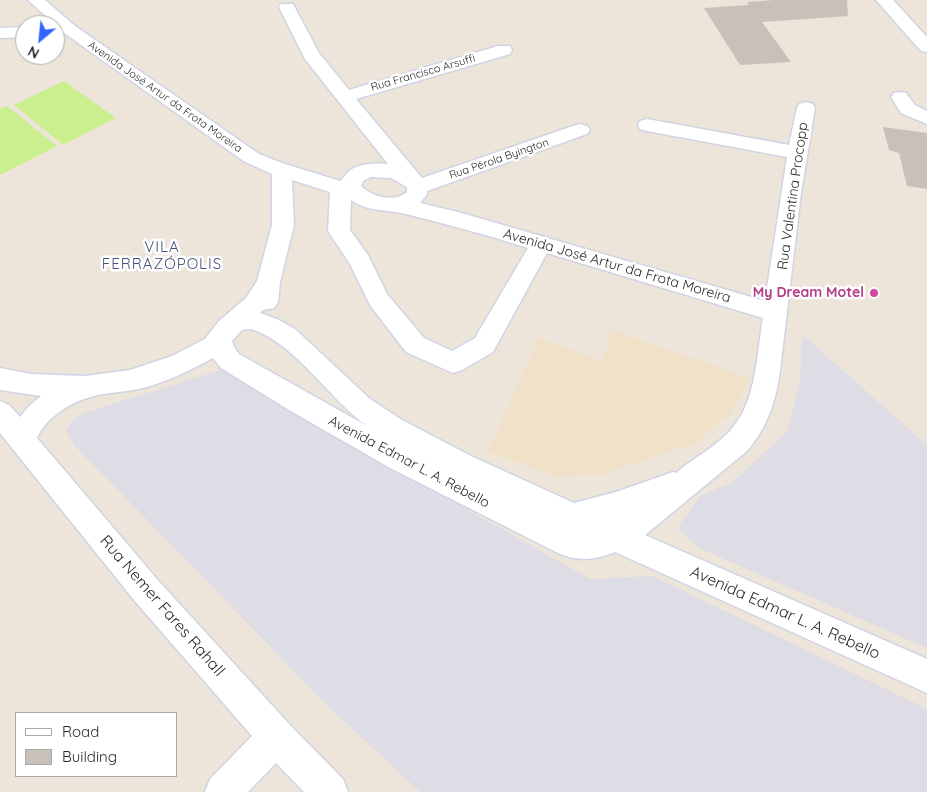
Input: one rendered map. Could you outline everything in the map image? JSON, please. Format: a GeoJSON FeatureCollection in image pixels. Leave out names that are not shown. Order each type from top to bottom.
{"type":"FeatureCollection","features":[{"type":"Feature","properties":{"kind":"street","name":"Avenida José Artur da Frota Moreira"},"geometry":{"type":"LineString","coordinates":[[36,0],[49,15]]}},
{"type":"Feature","properties":{"kind":"street"},"geometry":{"type":"LineString","coordinates":[[884,0],[927,47]]}},
{"type":"Feature","properties":{"kind":"street"},"geometry":{"type":"LineString","coordinates":[[290,3],[298,28],[311,55],[415,186]]}},
{"type":"Feature","properties":{"kind":"street","name":"Avenida José Artur da Frota Moreira"},"geometry":{"type":"LineString","coordinates":[[65,32],[262,163],[304,176],[354,182],[378,202],[458,219],[776,313]]}},
{"type":"Feature","properties":{"kind":"street"},"geometry":{"type":"LineString","coordinates":[[0,34],[15,33]]}},
{"type":"Feature","properties":{"kind":"street","name":"Rua Francisco Arsuffi"},"geometry":{"type":"LineString","coordinates":[[343,97],[504,50]]}},
{"type":"Feature","properties":{"kind":"street"},"geometry":{"type":"LineString","coordinates":[[900,97],[908,109],[927,118]]}},
{"type":"Feature","properties":{"kind":"street","name":"Rua Valentina Procopp"},"geometry":{"type":"LineString","coordinates":[[690,479],[730,450],[751,425],[762,396],[776,313],[796,152],[806,108]]}},
{"type":"Feature","properties":{"kind":"street"},"geometry":{"type":"LineString","coordinates":[[647,125],[796,152]]}},
{"type":"Feature","properties":{"kind":"street","name":"Rua Pérola Byington"},"geometry":{"type":"LineString","coordinates":[[399,205],[414,199],[415,186],[580,130]]}},
{"type":"Feature","properties":{"kind":"street"},"geometry":{"type":"LineString","coordinates":[[379,142],[374,160],[354,182],[339,231],[360,261],[378,299],[415,345],[453,363],[484,345],[541,244]]}},
{"type":"Feature","properties":{"kind":"street"},"geometry":{"type":"LineString","coordinates":[[265,322],[266,286],[283,226],[281,184],[283,170]]}},
{"type":"Feature","properties":{"kind":"street"},"geometry":{"type":"LineString","coordinates":[[354,182],[386,170],[415,186]]}},
{"type":"Feature","properties":{"kind":"street","name":"Avenida José Artur da Frota Moreira"},"geometry":{"type":"LineString","coordinates":[[415,186],[458,219]]}},
{"type":"Feature","properties":{"kind":"street"},"geometry":{"type":"LineString","coordinates":[[0,379],[31,385],[85,387],[130,381],[149,376],[201,354],[229,331],[254,304],[266,286]]}},
{"type":"Feature","properties":{"kind":"street","name":"Avenida Edmar L. A. Rebello"},"geometry":{"type":"LineString","coordinates":[[616,537],[602,543],[584,546],[569,544],[402,460],[265,383],[230,361],[222,351],[229,331],[251,318],[265,322],[285,335],[343,391],[382,422],[431,450],[616,537],[927,676]]}},
{"type":"Feature","properties":{"kind":"street"},"geometry":{"type":"LineString","coordinates":[[23,439],[29,423],[37,414],[55,401],[85,387]]}},
{"type":"Feature","properties":{"kind":"street","name":"Rua Nemer Fares Rahall"},"geometry":{"type":"LineString","coordinates":[[0,413],[145,589],[276,738],[330,792]]}},
{"type":"Feature","properties":{"kind":"street"},"geometry":{"type":"LineString","coordinates":[[573,517],[616,506],[690,479]]}},
{"type":"Feature","properties":{"kind":"street"},"geometry":{"type":"LineString","coordinates":[[616,537],[655,510],[690,479]]}},
{"type":"Feature","properties":{"kind":"street"},"geometry":{"type":"LineString","coordinates":[[223,792],[276,738]]}},
{"type":"Feature","properties":{"kind":"shaded area"},"geometry":{"type":"Polygon","coordinates":[[[612,330],[750,378],[731,413],[697,442],[604,474],[556,476],[488,452],[539,338],[603,361],[612,330]]]}},
{"type":"Feature","properties":{"kind":"shaded area"},"geometry":{"type":"Polygon","coordinates":[[[802,334],[927,445],[927,648],[697,547],[678,527],[700,496],[733,482],[788,430],[800,381],[802,334]]]}},
{"type":"Feature","properties":{"kind":"shaded area"},"geometry":{"type":"Polygon","coordinates":[[[221,370],[590,579],[653,576],[927,709],[927,792],[420,792],[328,706],[76,447],[66,431],[73,420],[84,413],[221,370]]]}},
{"type":"Feature","properties":{"kind":"green space"},"geometry":{"type":"Polygon","coordinates":[[[64,81],[116,118],[63,145],[14,105],[64,81]]]}},
{"type":"Feature","properties":{"kind":"green space"},"geometry":{"type":"Polygon","coordinates":[[[7,106],[57,146],[0,175],[0,109],[7,106]]]}},
{"type":"Feature","properties":{"kind":"building"},"geometry":{"type":"Polygon","coordinates":[[[847,0],[848,16],[762,22],[791,62],[740,65],[704,8],[749,5],[747,2],[847,0]]]}},
{"type":"Feature","properties":{"kind":"building"},"geometry":{"type":"Polygon","coordinates":[[[883,127],[927,133],[927,189],[907,186],[899,153],[889,150],[883,127]]]}},
{"type":"Feature","properties":{"kind":"place","name":"My Dream Motel"},"geometry":{"type":"Point","coordinates":[874,293]}},
{"type":"Feature","properties":{"kind":"district","name":"VILA FERRAZÓPOLIS"},"geometry":{"type":"Point","coordinates":[162,256]}}]}
